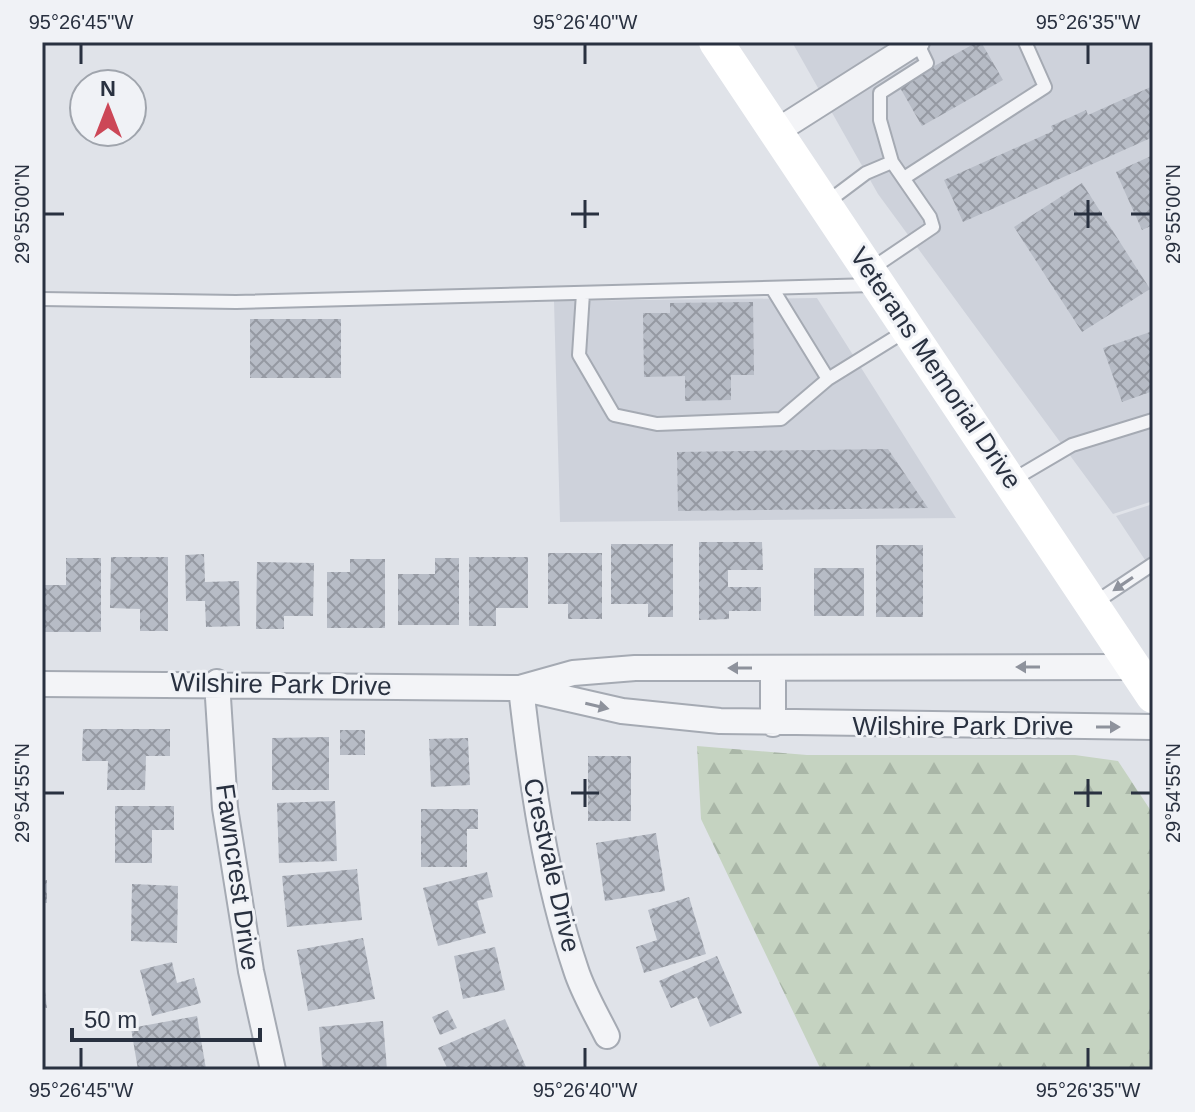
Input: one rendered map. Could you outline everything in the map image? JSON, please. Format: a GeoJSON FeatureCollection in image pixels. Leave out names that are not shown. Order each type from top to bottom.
{"type":"FeatureCollection","features":[{"type":"Feature","properties":{"kind":"main road","name":"Veterans Memorial Drive"},"geometry":{"type":"LineString","coordinates":[[716,42],[1143,676]]}},
{"type":"Feature","properties":{"kind":"street"},"geometry":{"type":"LineString","coordinates":[[777,131],[917,42]]}},
{"type":"Feature","properties":{"kind":"street"},"geometry":{"type":"LineString","coordinates":[[773,668],[773,724]]}},
{"type":"Feature","properties":{"kind":"street","name":"Wilshire Park Drive"},"geometry":{"type":"LineString","coordinates":[[521,688],[589,671],[773,668],[1143,676]]}},
{"type":"Feature","properties":{"kind":"street","name":"Wilshire Park Drive"},"geometry":{"type":"LineString","coordinates":[[42,684],[217,682],[521,688],[622,711],[773,724],[1153,727]]}},
{"type":"Feature","properties":{"kind":"street","name":"Fawncrest Drive"},"geometry":{"type":"LineString","coordinates":[[217,682],[225,808],[251,971],[273,1070]]}},
{"type":"Feature","properties":{"kind":"street","name":"Crestvale Drive"},"geometry":{"type":"LineString","coordinates":[[521,688],[533,791],[552,887],[577,973],[607,1036]]}},
{"type":"Feature","properties":{"kind":"lane"},"geometry":{"type":"LineString","coordinates":[[42,299],[236,302],[583,293],[772,288],[876,277],[933,227],[892,162],[880,120],[880,93],[927,63],[917,42]]}},
{"type":"Feature","properties":{"kind":"lane"},"geometry":{"type":"LineString","coordinates":[[904,178],[1045,87],[1025,42]]}},
{"type":"Feature","properties":{"kind":"lane"},"geometry":{"type":"LineString","coordinates":[[826,203],[866,173],[892,162]]}},
{"type":"Feature","properties":{"kind":"lane"},"geometry":{"type":"LineString","coordinates":[[772,288],[828,379]]}},
{"type":"Feature","properties":{"kind":"lane"},"geometry":{"type":"LineString","coordinates":[[583,293],[579,355],[614,415],[657,424],[781,419],[828,379],[910,328]]}},
{"type":"Feature","properties":{"kind":"lane"},"geometry":{"type":"LineString","coordinates":[[1011,481],[1072,445],[1153,420]]}},
{"type":"Feature","properties":{"kind":"lane"},"geometry":{"type":"LineString","coordinates":[[1092,604],[1153,564]]}},
{"type":"Feature","properties":{"kind":"shaded area"},"geometry":{"type":"Polygon","coordinates":[[[792,42],[1153,42],[1153,501],[1113,514],[878,194],[792,42]]]}},
{"type":"Feature","properties":{"kind":"shaded area"},"geometry":{"type":"Polygon","coordinates":[[[817,298],[956,518],[560,522],[554,301],[817,298]]]}},
{"type":"Feature","properties":{"kind":"shaded area"},"geometry":{"type":"Polygon","coordinates":[[[1153,504],[1153,572],[1116,516],[1153,504]]]}},
{"type":"Feature","properties":{"kind":"green space"},"geometry":{"type":"Polygon","coordinates":[[[697,746],[807,755],[1075,755],[1118,761],[1153,814],[1153,1070],[821,1070],[701,819],[697,746]]]}},
{"type":"Feature","properties":{"kind":"building"},"geometry":{"type":"Polygon","coordinates":[[[981,42],[1003,80],[922,126],[899,86],[981,42]]]}},
{"type":"Feature","properties":{"kind":"building"},"geometry":{"type":"Polygon","coordinates":[[[1153,86],[1153,137],[963,222],[944,180],[1053,131],[1051,126],[1086,110],[1088,115],[1153,86]]]}},
{"type":"Feature","properties":{"kind":"building"},"geometry":{"type":"Polygon","coordinates":[[[1153,155],[1153,225],[1142,230],[1116,172],[1153,155]]]}},
{"type":"Feature","properties":{"kind":"building"},"geometry":{"type":"Polygon","coordinates":[[[1082,183],[1150,289],[1082,332],[1014,227],[1082,183]]]}},
{"type":"Feature","properties":{"kind":"building"},"geometry":{"type":"Polygon","coordinates":[[[753,302],[754,375],[731,375],[731,400],[685,401],[685,376],[644,377],[643,313],[670,313],[670,303],[753,302]]]}},
{"type":"Feature","properties":{"kind":"building"},"geometry":{"type":"Polygon","coordinates":[[[250,319],[341,319],[341,378],[250,378],[250,319]]]}},
{"type":"Feature","properties":{"kind":"building"},"geometry":{"type":"Polygon","coordinates":[[[1153,331],[1153,391],[1122,402],[1103,348],[1153,331]]]}},
{"type":"Feature","properties":{"kind":"building"},"geometry":{"type":"Polygon","coordinates":[[[888,449],[928,508],[678,511],[677,452],[888,449]]]}},
{"type":"Feature","properties":{"kind":"building"},"geometry":{"type":"Polygon","coordinates":[[[699,542],[762,542],[763,570],[728,570],[728,587],[761,587],[761,611],[729,611],[729,619],[699,620],[699,542]]]}},
{"type":"Feature","properties":{"kind":"building"},"geometry":{"type":"Polygon","coordinates":[[[611,544],[673,544],[673,617],[648,617],[648,604],[611,604],[611,544]]]}},
{"type":"Feature","properties":{"kind":"building"},"geometry":{"type":"Polygon","coordinates":[[[876,545],[923,545],[923,617],[876,617],[876,545]]]}},
{"type":"Feature","properties":{"kind":"building"},"geometry":{"type":"Polygon","coordinates":[[[548,553],[602,553],[602,619],[568,619],[568,604],[548,604],[548,553]]]}},
{"type":"Feature","properties":{"kind":"building"},"geometry":{"type":"Polygon","coordinates":[[[204,554],[205,582],[239,581],[240,626],[206,627],[205,601],[186,601],[185,555],[204,554]]]}},
{"type":"Feature","properties":{"kind":"building"},"geometry":{"type":"Polygon","coordinates":[[[111,557],[168,557],[168,631],[140,631],[140,609],[110,608],[111,557]]]}},
{"type":"Feature","properties":{"kind":"building"},"geometry":{"type":"Polygon","coordinates":[[[469,557],[528,557],[528,608],[496,608],[496,626],[469,626],[469,557]]]}},
{"type":"Feature","properties":{"kind":"building"},"geometry":{"type":"Polygon","coordinates":[[[66,558],[101,558],[101,632],[43,632],[43,585],[66,585],[66,558]]]}},
{"type":"Feature","properties":{"kind":"building"},"geometry":{"type":"Polygon","coordinates":[[[435,558],[459,558],[459,625],[398,625],[398,574],[435,574],[435,558]]]}},
{"type":"Feature","properties":{"kind":"building"},"geometry":{"type":"Polygon","coordinates":[[[350,559],[385,559],[385,628],[327,628],[327,572],[350,572],[350,559]]]}},
{"type":"Feature","properties":{"kind":"building"},"geometry":{"type":"Polygon","coordinates":[[[257,562],[314,563],[313,616],[284,616],[284,629],[256,629],[257,562]]]}},
{"type":"Feature","properties":{"kind":"building"},"geometry":{"type":"Polygon","coordinates":[[[814,568],[864,568],[864,616],[814,616],[814,568]]]}},
{"type":"Feature","properties":{"kind":"building"},"geometry":{"type":"Polygon","coordinates":[[[83,729],[170,729],[170,756],[146,756],[145,790],[107,790],[108,761],[82,761],[83,729]]]}},
{"type":"Feature","properties":{"kind":"building"},"geometry":{"type":"Polygon","coordinates":[[[340,730],[365,730],[365,755],[340,755],[340,730]]]}},
{"type":"Feature","properties":{"kind":"building"},"geometry":{"type":"Polygon","coordinates":[[[329,737],[329,790],[272,790],[272,738],[329,737]]]}},
{"type":"Feature","properties":{"kind":"building"},"geometry":{"type":"Polygon","coordinates":[[[468,738],[470,785],[431,787],[429,739],[468,738]]]}},
{"type":"Feature","properties":{"kind":"building"},"geometry":{"type":"Polygon","coordinates":[[[588,756],[631,756],[631,821],[588,821],[588,756]]]}},
{"type":"Feature","properties":{"kind":"building"},"geometry":{"type":"Polygon","coordinates":[[[335,801],[337,861],[279,863],[277,803],[335,801]]]}},
{"type":"Feature","properties":{"kind":"building"},"geometry":{"type":"Polygon","coordinates":[[[115,806],[174,806],[174,830],[152,830],[152,863],[115,863],[115,806]]]}},
{"type":"Feature","properties":{"kind":"building"},"geometry":{"type":"Polygon","coordinates":[[[421,809],[478,809],[478,829],[467,829],[467,867],[421,867],[421,809]]]}},
{"type":"Feature","properties":{"kind":"building"},"geometry":{"type":"Polygon","coordinates":[[[656,833],[665,891],[605,901],[596,843],[656,833]]]}},
{"type":"Feature","properties":{"kind":"building"},"geometry":{"type":"Polygon","coordinates":[[[357,869],[362,920],[287,927],[282,876],[357,869]]]}},
{"type":"Feature","properties":{"kind":"building"},"geometry":{"type":"Polygon","coordinates":[[[487,872],[493,897],[477,901],[486,933],[438,946],[423,888],[487,872]]]}},
{"type":"Feature","properties":{"kind":"building"},"geometry":{"type":"Polygon","coordinates":[[[42,880],[47,880],[47,903],[42,903],[42,880]]]}},
{"type":"Feature","properties":{"kind":"building"},"geometry":{"type":"Polygon","coordinates":[[[132,884],[178,886],[177,943],[131,941],[132,884]]]}},
{"type":"Feature","properties":{"kind":"building"},"geometry":{"type":"Polygon","coordinates":[[[689,897],[706,954],[644,973],[636,947],[657,940],[648,910],[689,897]]]}},
{"type":"Feature","properties":{"kind":"building"},"geometry":{"type":"Polygon","coordinates":[[[363,938],[375,999],[308,1011],[297,950],[363,938]]]}},
{"type":"Feature","properties":{"kind":"building"},"geometry":{"type":"Polygon","coordinates":[[[495,947],[505,990],[463,999],[454,956],[495,947]]]}},
{"type":"Feature","properties":{"kind":"building"},"geometry":{"type":"Polygon","coordinates":[[[717,956],[742,1013],[710,1027],[697,997],[671,1008],[659,981],[717,956]]]}},
{"type":"Feature","properties":{"kind":"building"},"geometry":{"type":"Polygon","coordinates":[[[172,962],[177,983],[194,978],[201,1003],[152,1016],[140,970],[172,962]]]}},
{"type":"Feature","properties":{"kind":"building"},"geometry":{"type":"Polygon","coordinates":[[[42,966],[47,1008],[42,1008],[42,966]]]}},
{"type":"Feature","properties":{"kind":"building"},"geometry":{"type":"Polygon","coordinates":[[[448,1010],[457,1028],[440,1035],[432,1017],[448,1010]]]}},
{"type":"Feature","properties":{"kind":"building"},"geometry":{"type":"Polygon","coordinates":[[[197,1016],[206,1069],[138,1070],[131,1028],[197,1016]]]}},
{"type":"Feature","properties":{"kind":"building"},"geometry":{"type":"Polygon","coordinates":[[[505,1019],[526,1067],[469,1070],[467,1066],[448,1070],[438,1048],[505,1019]]]}},
{"type":"Feature","properties":{"kind":"building"},"geometry":{"type":"Polygon","coordinates":[[[383,1021],[387,1070],[323,1070],[319,1027],[383,1021]]]}}]}
